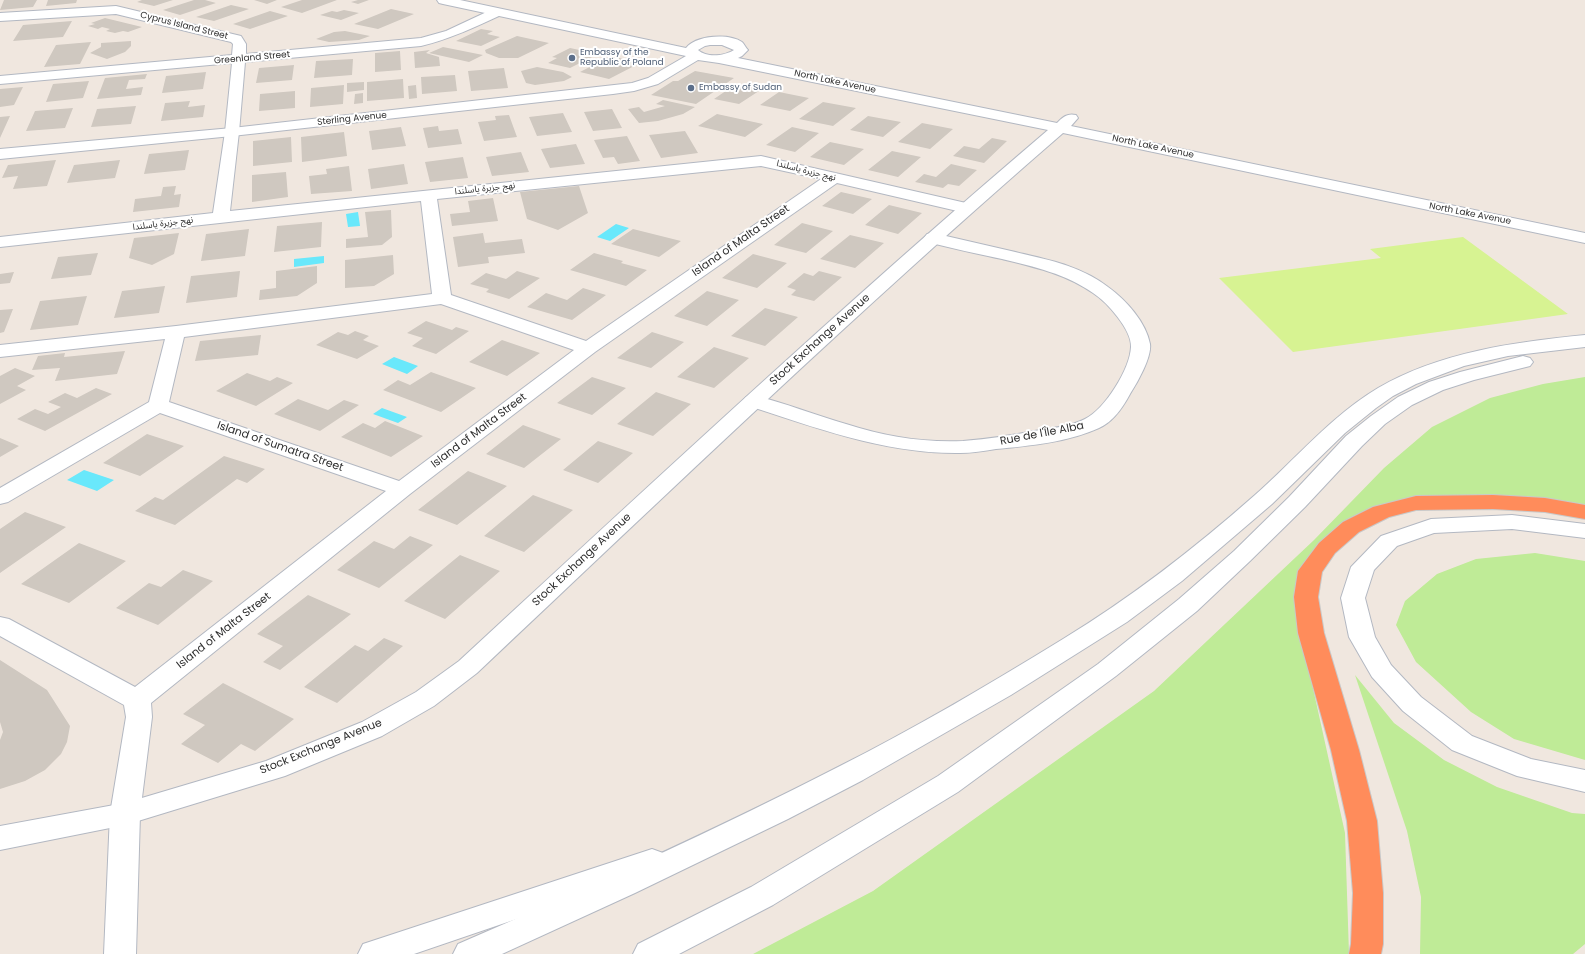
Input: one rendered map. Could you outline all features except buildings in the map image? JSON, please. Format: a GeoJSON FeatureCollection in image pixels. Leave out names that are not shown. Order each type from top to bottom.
{"type":"FeatureCollection","features":[{"type":"Feature","properties":{"kind":"highway"},"geometry":{"type":"LineString","coordinates":[[1365,954],[1367,944],[1368,893],[1362,821],[1345,750],[1311,633],[1306,598],[1310,571],[1326,548],[1351,527],[1381,512],[1416,503],[1493,502],[1546,505],[1585,512]]}},
{"type":"Feature","properties":{"kind":"street"},"geometry":{"type":"LineString","coordinates":[[443,0],[496,6],[696,50]]}},
{"type":"Feature","properties":{"kind":"street","name":"Greenland Street"},"geometry":{"type":"LineString","coordinates":[[0,80],[420,42],[436,39],[450,34],[496,6]]}},
{"type":"Feature","properties":{"kind":"street","name":"Cyprus Island Street"},"geometry":{"type":"LineString","coordinates":[[0,18],[101,10],[126,12],[236,39],[240,44],[232,132],[221,217]]}},
{"type":"Feature","properties":{"kind":"street","name":"North Lake Avenue"},"geometry":{"type":"LineString","coordinates":[[1572,221],[1065,123],[720,59],[707,58],[696,50],[714,41],[731,43],[737,45],[741,50],[1065,123],[1398,200],[1585,238]]}},
{"type":"Feature","properties":{"kind":"street","name":"Sterling Avenue"},"geometry":{"type":"LineString","coordinates":[[0,154],[232,132],[634,87],[653,81],[696,50]]}},
{"type":"Feature","properties":{"kind":"street"},"geometry":{"type":"LineString","coordinates":[[720,59],[735,55],[741,50]]}},
{"type":"Feature","properties":{"kind":"street","name":"Stock Exchange Avenue"},"geometry":{"type":"LineString","coordinates":[[0,838],[125,814],[275,768],[372,729],[425,699],[468,667],[753,401],[966,208],[1065,123]]}},
{"type":"Feature","properties":{"kind":"street","name":"نهج جزيرة ياسلندا"},"geometry":{"type":"LineString","coordinates":[[0,242],[221,217],[761,161],[782,164],[832,178],[966,208]]}},
{"type":"Feature","properties":{"kind":"street","name":"Island of Malta Street"},"geometry":{"type":"LineString","coordinates":[[137,700],[402,489],[588,348],[832,178]]}},
{"type":"Feature","properties":{"kind":"street"},"geometry":{"type":"LineString","coordinates":[[428,195],[442,298]]}},
{"type":"Feature","properties":{"kind":"street","name":"Rue de l'Île Alba"},"geometry":{"type":"LineString","coordinates":[[753,401],[842,430],[876,438],[921,446],[962,447],[1014,441],[1065,432],[1093,423],[1112,407],[1132,376],[1141,346],[1135,328],[1119,306],[1101,290],[1080,277],[1053,266],[933,238]]}},
{"type":"Feature","properties":{"kind":"street"},"geometry":{"type":"LineString","coordinates":[[0,351],[176,332],[442,298],[588,348]]}},
{"type":"Feature","properties":{"kind":"street"},"geometry":{"type":"LineString","coordinates":[[0,497],[158,405],[176,332]]}},
{"type":"Feature","properties":{"kind":"street"},"geometry":{"type":"LineString","coordinates":[[469,954],[782,810],[858,770],[1023,676],[1082,639],[1159,587],[1268,496],[1343,422],[1386,392],[1422,374],[1446,365],[1491,353],[1544,344],[1585,341]]}},
{"type":"Feature","properties":{"kind":"street"},"geometry":{"type":"LineString","coordinates":[[649,954],[762,896],[948,784],[1107,670],[1188,605],[1242,556],[1297,502],[1354,441],[1378,420],[1405,401],[1436,386],[1503,366],[1558,355],[1585,353]]}},
{"type":"Feature","properties":{"kind":"street","name":"Island of Sumatra Street"},"geometry":{"type":"LineString","coordinates":[[158,405],[402,489]]}},
{"type":"Feature","properties":{"kind":"street"},"geometry":{"type":"LineString","coordinates":[[1585,531],[1512,522],[1431,526],[1389,541],[1363,566],[1353,598],[1362,637],[1381,671],[1412,704],[1462,743],[1527,769],[1585,781]]}},
{"type":"Feature","properties":{"kind":"street"},"geometry":{"type":"LineString","coordinates":[[0,625],[137,700],[139,718],[125,814],[120,954]]}},
{"type":"Feature","properties":{"kind":"street"},"geometry":{"type":"LineString","coordinates":[[374,954],[724,837]]}},
{"type":"Feature","properties":{"kind":"green space"},"geometry":{"type":"Polygon","coordinates":[[[1463,237],[1568,314],[1293,352],[1219,278],[1381,258],[1370,249],[1463,237]]]}},
{"type":"Feature","properties":{"kind":"green space"},"geometry":{"type":"Polygon","coordinates":[[[1585,377],[1585,508],[1479,499],[1356,520],[1295,607],[1345,833],[1349,954],[753,954],[873,891],[1154,691],[1314,540],[1384,468],[1432,427],[1490,398],[1543,384],[1585,377]]]}},
{"type":"Feature","properties":{"kind":"green space"},"geometry":{"type":"Polygon","coordinates":[[[1535,553],[1585,561],[1585,760],[1514,739],[1471,712],[1416,662],[1396,625],[1405,601],[1437,574],[1476,559],[1535,553]]]}},
{"type":"Feature","properties":{"kind":"green space"},"geometry":{"type":"Polygon","coordinates":[[[1355,675],[1394,723],[1444,760],[1497,787],[1572,813],[1585,814],[1585,944],[1573,954],[1420,954],[1421,897],[1407,831],[1355,675]]]}},
{"type":"Feature","properties":{"kind":"water"},"geometry":{"type":"Polygon","coordinates":[[[358,212],[360,226],[348,227],[346,214],[358,212]]]}},
{"type":"Feature","properties":{"kind":"water"},"geometry":{"type":"Polygon","coordinates":[[[616,224],[629,228],[610,241],[597,237],[616,224]]]}},
{"type":"Feature","properties":{"kind":"water"},"geometry":{"type":"Polygon","coordinates":[[[324,256],[324,263],[294,267],[294,259],[324,256]]]}},
{"type":"Feature","properties":{"kind":"water"},"geometry":{"type":"Polygon","coordinates":[[[394,357],[418,366],[407,374],[382,364],[394,357]]]}},
{"type":"Feature","properties":{"kind":"water"},"geometry":{"type":"Polygon","coordinates":[[[382,408],[407,417],[398,423],[373,414],[382,408]]]}},
{"type":"Feature","properties":{"kind":"water"},"geometry":{"type":"Polygon","coordinates":[[[84,470],[114,480],[97,491],[67,480],[84,470]]]}},
{"type":"Feature","properties":{"kind":"place","name":"Embassy of the Republic of Poland"},"geometry":{"type":"Point","coordinates":[572,58]}},
{"type":"Feature","properties":{"kind":"place","name":"Embassy of Sudan"},"geometry":{"type":"Point","coordinates":[691,88]}}]}
